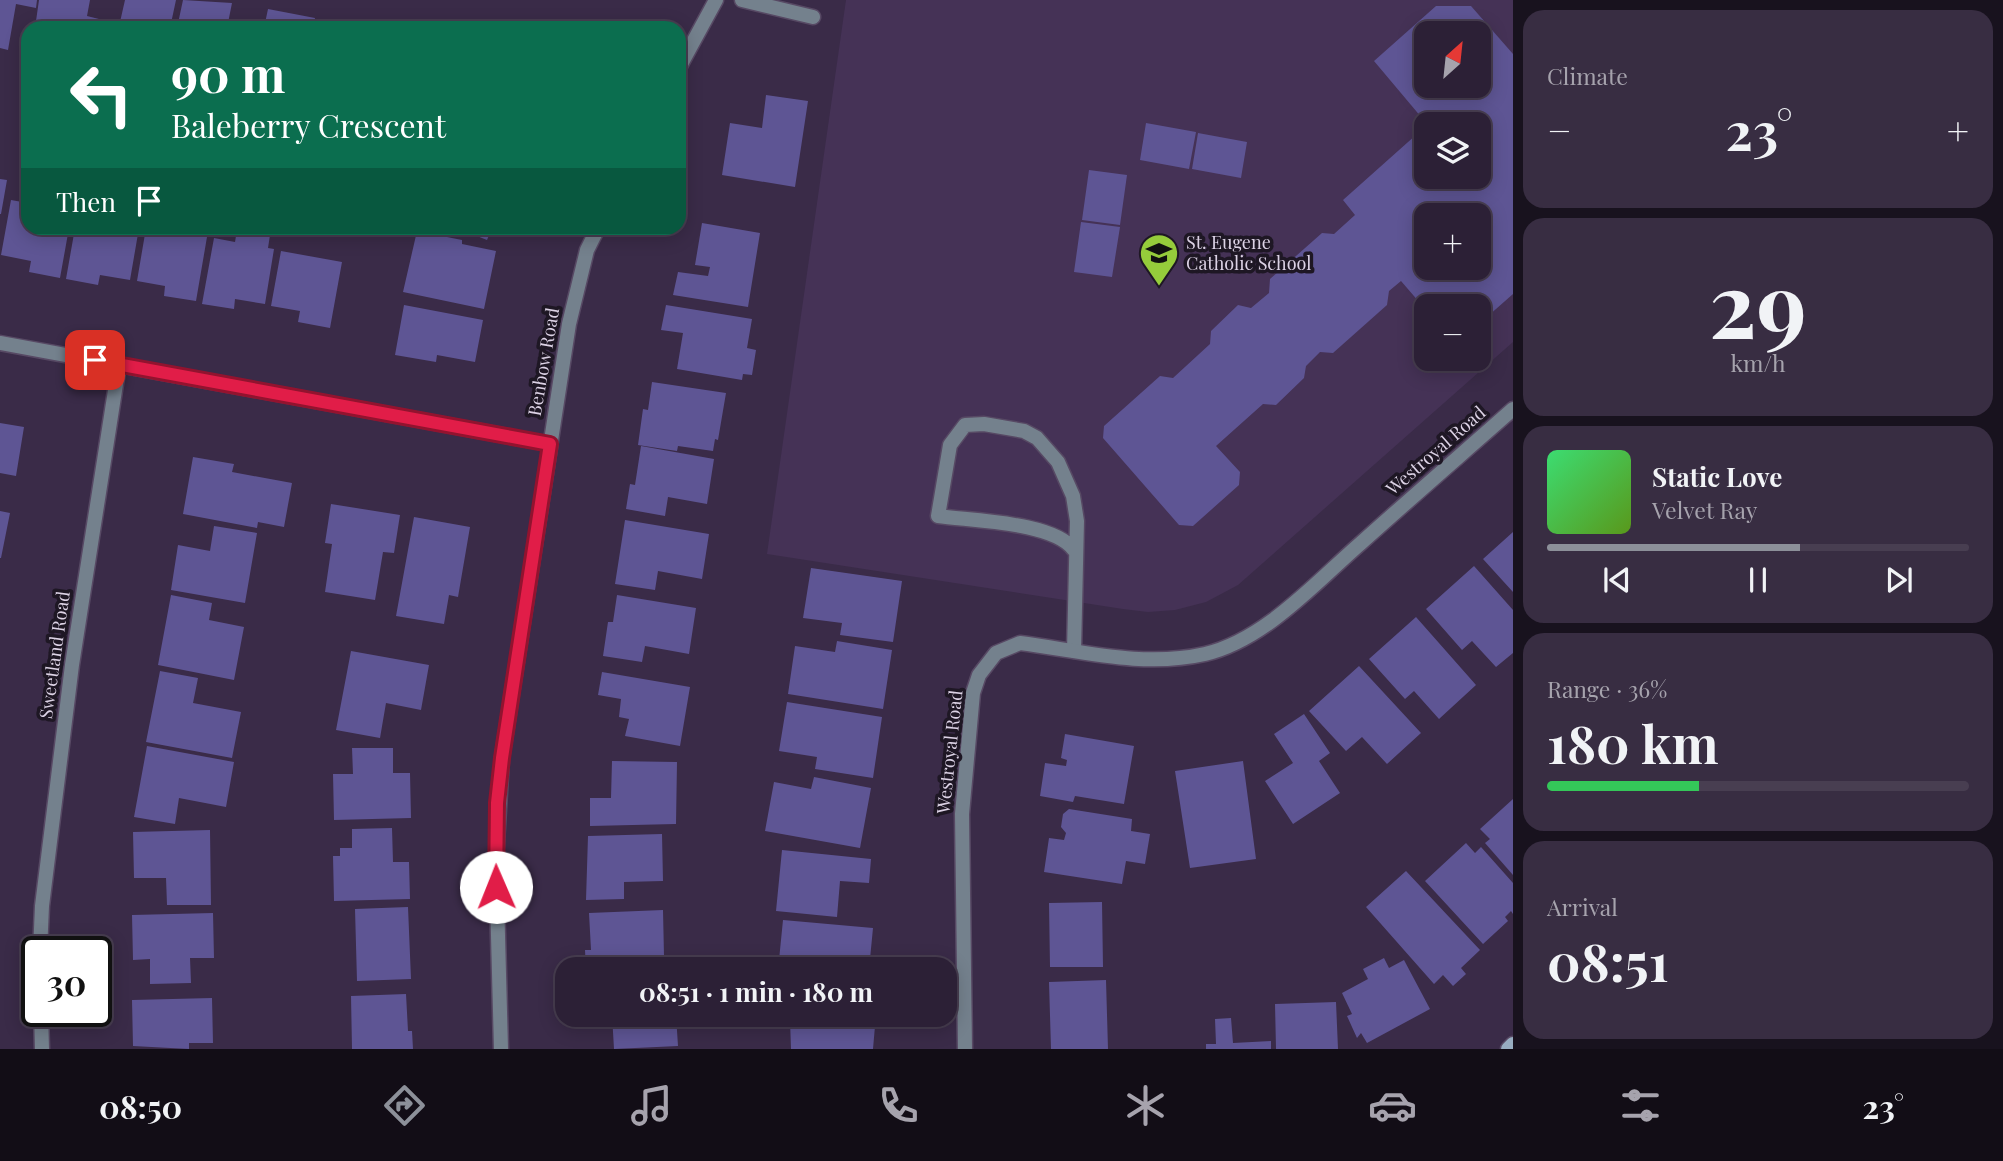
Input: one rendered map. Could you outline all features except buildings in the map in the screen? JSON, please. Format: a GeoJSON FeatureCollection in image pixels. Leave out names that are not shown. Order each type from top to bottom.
{"type":"FeatureCollection","features":[{"type":"Feature","properties":{"kind":"main road"},"geometry":{"type":"LineString","coordinates":[[1508,1049],[1513,1044]]}},
{"type":"Feature","properties":{"kind":"street"},"geometry":{"type":"LineString","coordinates":[[686,55],[716,0]]}},
{"type":"Feature","properties":{"kind":"street"},"geometry":{"type":"LineString","coordinates":[[742,0],[813,17]]}},
{"type":"Feature","properties":{"kind":"street","name":"Benbow Road"},"geometry":{"type":"LineString","coordinates":[[500,1049],[497,803],[569,324],[587,250],[594,235]]}},
{"type":"Feature","properties":{"kind":"street"},"geometry":{"type":"LineString","coordinates":[[0,343],[550,444]]}},
{"type":"Feature","properties":{"kind":"street","name":"Sweetland Road"},"geometry":{"type":"LineString","coordinates":[[41,936],[42,906],[72,665],[118,365]]}},
{"type":"Feature","properties":{"kind":"street","name":"Westroyal Road"},"geometry":{"type":"LineString","coordinates":[[965,1049],[962,814],[973,693],[988,661],[1007,646],[1020,643],[1114,658],[1150,660],[1206,654],[1228,646],[1296,600],[1513,409]]}},
{"type":"Feature","properties":{"kind":"street"},"geometry":{"type":"LineString","coordinates":[[1074,550],[1068,541],[1045,531],[938,516],[950,445],[965,425],[1014,428],[1037,438],[1058,462],[1073,496],[1077,520],[1074,550],[1077,572],[1074,651]]}},
{"type":"Feature","properties":{"kind":"street"},"geometry":{"type":"LineString","coordinates":[[41,1027],[42,1049]]}},
{"type":"Feature","properties":{"kind":"shaded area","name":"St. Eugene Catholic School"},"geometry":{"type":"Polygon","coordinates":[[[846,0],[1513,0],[1513,342],[1491,361],[1491,294],[1414,294],[1414,371],[1480,371],[1238,585],[1206,602],[1175,610],[1148,612],[767,554],[846,0]]]}},
{"type":"Feature","properties":{"kind":"place","name":"St. Eugene Catholic School"},"geometry":{"type":"Point","coordinates":[1159,287]}},
{"type":"Feature","properties":{"kind":"route"},"geometry":{"type":"LineString","coordinates":[[95,360],[550,444],[502,758],[497,803],[496,887]]}}]}
